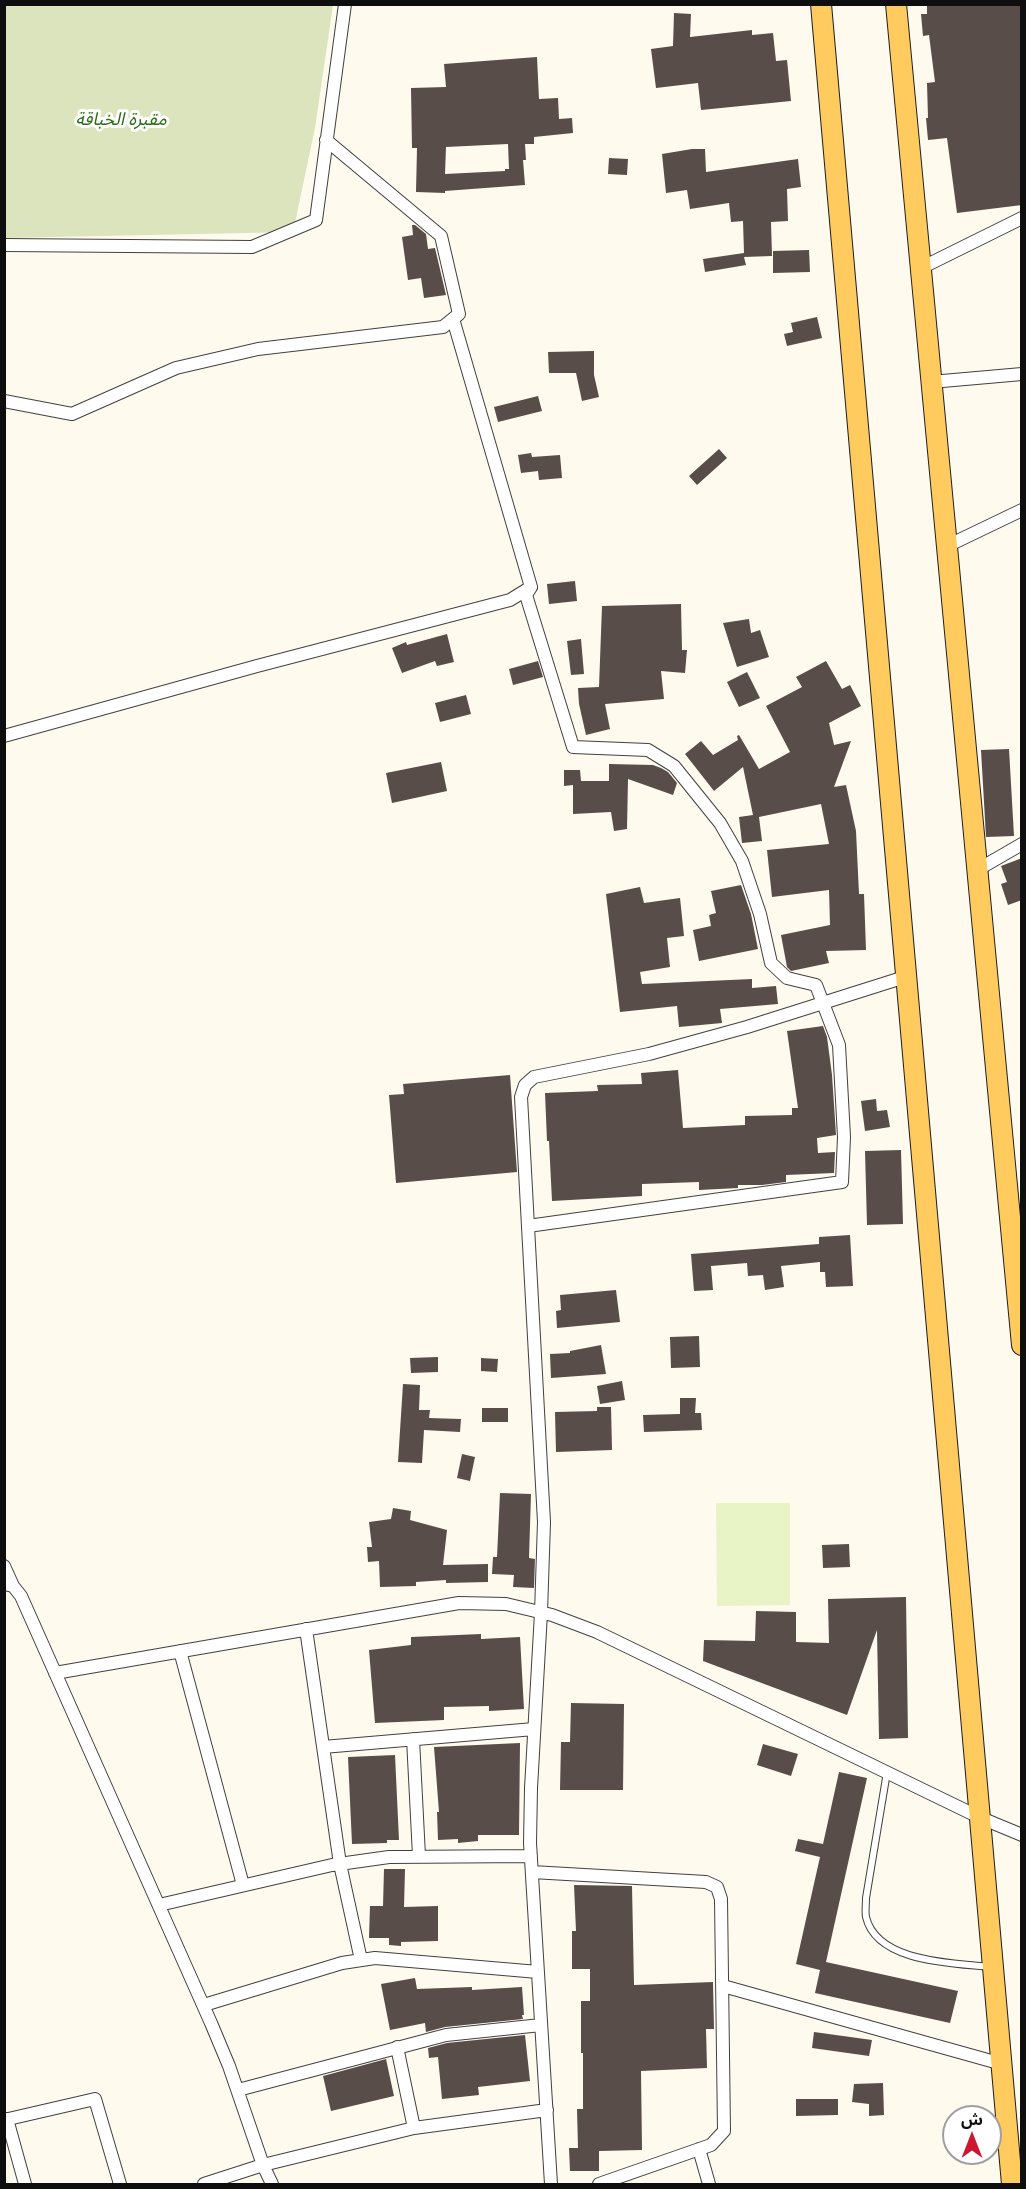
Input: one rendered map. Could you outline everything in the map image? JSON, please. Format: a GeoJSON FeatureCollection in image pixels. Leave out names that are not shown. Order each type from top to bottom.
{"type":"FeatureCollection","features":[{"type":"Feature","properties":{"kind":"main road"},"geometry":{"type":"LineString","coordinates":[[821,4],[1012,2184]]}},
{"type":"Feature","properties":{"kind":"main road"},"geometry":{"type":"LineString","coordinates":[[896,4],[1022,1345]]}},
{"type":"Feature","properties":{"kind":"street"},"geometry":{"type":"LineString","coordinates":[[4,245],[252,247],[316,220],[345,4]]}},
{"type":"Feature","properties":{"kind":"street"},"geometry":{"type":"LineString","coordinates":[[4,401],[72,414],[176,368],[258,349],[443,327],[459,314],[441,236],[326,140]]}},
{"type":"Feature","properties":{"kind":"street"},"geometry":{"type":"LineString","coordinates":[[921,268],[1022,218]]}},
{"type":"Feature","properties":{"kind":"street"},"geometry":{"type":"LineString","coordinates":[[453,318],[531,587],[526,595],[573,747],[648,750],[674,766],[720,823],[742,861],[760,914],[771,963],[787,978],[816,985],[839,1045],[844,1137],[842,1182],[528,1226]]}},
{"type":"Feature","properties":{"kind":"street"},"geometry":{"type":"LineString","coordinates":[[931,382],[1022,374]]}},
{"type":"Feature","properties":{"kind":"street"},"geometry":{"type":"LineString","coordinates":[[947,546],[1022,510]]}},
{"type":"Feature","properties":{"kind":"street"},"geometry":{"type":"LineString","coordinates":[[4,736],[257,666],[510,600],[531,587]]}},
{"type":"Feature","properties":{"kind":"street"},"geometry":{"type":"LineString","coordinates":[[977,870],[1022,844]]}},
{"type":"Feature","properties":{"kind":"street"},"geometry":{"type":"LineString","coordinates":[[551,2184],[531,1856],[531,1788],[542,1613],[544,1522],[521,1097],[525,1085],[534,1077],[649,1054],[747,1027],[905,977]]}},
{"type":"Feature","properties":{"kind":"street"},"geometry":{"type":"LineString","coordinates":[[4,1566],[9,1585],[21,1596],[204,2006],[272,2184]]}},
{"type":"Feature","properties":{"kind":"street"},"geometry":{"type":"LineString","coordinates":[[55,1673],[459,1603],[506,1604],[542,1613],[597,1632],[981,1818],[1022,1835]]}},
{"type":"Feature","properties":{"kind":"street"},"geometry":{"type":"LineString","coordinates":[[306,1629],[340,1864],[361,1960]]}},
{"type":"Feature","properties":{"kind":"street"},"geometry":{"type":"LineString","coordinates":[[180,1651],[243,1886]]}},
{"type":"Feature","properties":{"kind":"street"},"geometry":{"type":"LineString","coordinates":[[323,1747],[534,1729]]}},
{"type":"Feature","properties":{"kind":"street"},"geometry":{"type":"LineString","coordinates":[[413,1739],[419,1856]]}},
{"type":"Feature","properties":{"kind":"street"},"geometry":{"type":"LineString","coordinates":[[159,1905],[340,1864],[389,1857],[531,1856]]}},
{"type":"Feature","properties":{"kind":"street"},"geometry":{"type":"LineString","coordinates":[[532,1872],[706,1882],[717,1887],[721,1899],[724,2131],[711,2145],[600,2184]]}},
{"type":"Feature","properties":{"kind":"street"},"geometry":{"type":"LineString","coordinates":[[204,2006],[342,1963],[375,1958],[538,1972]]}},
{"type":"Feature","properties":{"kind":"street"},"geometry":{"type":"LineString","coordinates":[[723,1986],[1002,2064]]}},
{"type":"Feature","properties":{"kind":"street"},"geometry":{"type":"LineString","coordinates":[[238,2090],[446,2035],[541,2025]]}},
{"type":"Feature","properties":{"kind":"street"},"geometry":{"type":"LineString","coordinates":[[397,2047],[414,2128]]}},
{"type":"Feature","properties":{"kind":"street"},"geometry":{"type":"LineString","coordinates":[[25,2184],[6,2120],[95,2099],[120,2184]]}},
{"type":"Feature","properties":{"kind":"street"},"geometry":{"type":"LineString","coordinates":[[204,2184],[263,2164],[414,2128],[547,2110]]}},
{"type":"Feature","properties":{"kind":"street"},"geometry":{"type":"LineString","coordinates":[[699,2149],[709,2184]]}},
{"type":"Feature","properties":{"kind":"lane"},"geometry":{"type":"LineString","coordinates":[[887,1772],[866,1898],[866,1917],[874,1932],[884,1944],[896,1951],[933,1961],[994,1967]]}},
{"type":"Feature","properties":{"kind":"green space","name":"مقبرة الخباقة"},"geometry":{"type":"Polygon","coordinates":[[[4,5],[333,5],[315,128],[293,232],[5,238],[4,5]]]}},
{"type":"Feature","properties":{"kind":"green space"},"geometry":{"type":"Polygon","coordinates":[[[716,1503],[790,1503],[790,1605],[717,1606],[716,1503]]]}},
{"type":"Feature","properties":{"kind":"building"},"geometry":{"type":"Polygon","coordinates":[[[927,4],[1022,4],[1022,205],[957,213],[947,138],[928,140],[927,83],[935,82],[929,35],[923,36],[921,14],[927,14],[927,4]]]}},
{"type":"Feature","properties":{"kind":"building"},"geometry":{"type":"Polygon","coordinates":[[[674,13],[691,14],[690,37],[752,30],[752,35],[773,33],[776,61],[787,60],[791,101],[701,110],[698,83],[656,88],[651,49],[673,46],[674,13]]]}},
{"type":"Feature","properties":{"kind":"building"},"geometry":{"type":"Polygon","coordinates":[[[537,57],[539,99],[558,98],[559,119],[572,118],[573,133],[534,137],[534,144],[525,144],[526,160],[523,160],[525,185],[445,191],[445,193],[416,192],[417,148],[412,148],[411,88],[446,87],[444,64],[537,57]],[[508,144],[446,147],[445,174],[509,169],[508,144]]]}},
{"type":"Feature","properties":{"kind":"building"},"geometry":{"type":"Polygon","coordinates":[[[705,149],[706,172],[798,159],[801,187],[787,189],[788,221],[771,222],[772,256],[744,257],[746,265],[705,272],[703,259],[744,253],[743,221],[731,222],[729,203],[690,209],[687,190],[666,193],[662,154],[705,149]]]}},
{"type":"Feature","properties":{"kind":"building"},"geometry":{"type":"Polygon","coordinates":[[[609,158],[628,159],[627,175],[608,174],[609,158]]]}},
{"type":"Feature","properties":{"kind":"building"},"geometry":{"type":"Polygon","coordinates":[[[412,225],[426,234],[428,249],[435,248],[446,295],[424,298],[421,278],[408,280],[402,237],[413,235],[412,225]]]}},
{"type":"Feature","properties":{"kind":"building"},"geometry":{"type":"Polygon","coordinates":[[[809,250],[810,272],[773,273],[773,251],[809,250]]]}},
{"type":"Feature","properties":{"kind":"building"},"geometry":{"type":"Polygon","coordinates":[[[817,317],[822,338],[787,346],[784,334],[793,332],[791,323],[817,317]]]}},
{"type":"Feature","properties":{"kind":"building"},"geometry":{"type":"Polygon","coordinates":[[[594,351],[594,375],[599,397],[582,401],[576,373],[549,373],[548,352],[594,351]]]}},
{"type":"Feature","properties":{"kind":"building"},"geometry":{"type":"Polygon","coordinates":[[[538,396],[542,411],[498,422],[494,407],[538,396]]]}},
{"type":"Feature","properties":{"kind":"building"},"geometry":{"type":"Polygon","coordinates":[[[719,449],[727,458],[697,485],[689,476],[719,449]]]}},
{"type":"Feature","properties":{"kind":"building"},"geometry":{"type":"Polygon","coordinates":[[[531,453],[532,457],[560,455],[562,478],[539,480],[538,471],[521,473],[518,455],[531,453]]]}},
{"type":"Feature","properties":{"kind":"building"},"geometry":{"type":"Polygon","coordinates":[[[575,581],[577,601],[549,604],[547,584],[575,581]]]}},
{"type":"Feature","properties":{"kind":"building"},"geometry":{"type":"Polygon","coordinates":[[[681,604],[682,650],[687,650],[685,673],[661,671],[664,699],[605,704],[610,729],[586,735],[578,688],[599,687],[602,606],[681,604]]]}},
{"type":"Feature","properties":{"kind":"building"},"geometry":{"type":"Polygon","coordinates":[[[749,619],[751,633],[760,630],[769,657],[737,667],[723,623],[749,619]]]}},
{"type":"Feature","properties":{"kind":"building"},"geometry":{"type":"Polygon","coordinates":[[[447,634],[454,662],[437,666],[435,661],[402,673],[392,648],[406,642],[407,645],[447,634]]]}},
{"type":"Feature","properties":{"kind":"building"},"geometry":{"type":"Polygon","coordinates":[[[581,639],[584,674],[571,675],[567,641],[581,639]]]}},
{"type":"Feature","properties":{"kind":"building"},"geometry":{"type":"Polygon","coordinates":[[[538,661],[543,677],[513,685],[509,669],[538,661]]]}},
{"type":"Feature","properties":{"kind":"building"},"geometry":{"type":"Polygon","coordinates":[[[826,661],[842,689],[850,685],[861,706],[829,723],[834,745],[851,741],[834,787],[846,785],[856,831],[859,894],[864,894],[866,950],[826,951],[829,963],[791,971],[787,967],[781,935],[830,925],[829,890],[772,897],[767,850],[829,844],[821,804],[759,817],[762,841],[742,843],[739,817],[753,815],[743,767],[714,791],[685,754],[701,741],[713,755],[738,740],[739,735],[759,769],[790,752],[766,706],[802,687],[796,677],[826,661]]]}},
{"type":"Feature","properties":{"kind":"building"},"geometry":{"type":"Polygon","coordinates":[[[747,672],[760,698],[739,707],[727,682],[747,672]]]}},
{"type":"Feature","properties":{"kind":"building"},"geometry":{"type":"Polygon","coordinates":[[[466,695],[471,714],[440,722],[435,703],[466,695]]]}},
{"type":"Feature","properties":{"kind":"building"},"geometry":{"type":"Polygon","coordinates":[[[1009,749],[1014,836],[986,837],[981,750],[1009,749]]]}},
{"type":"Feature","properties":{"kind":"building"},"geometry":{"type":"Polygon","coordinates":[[[441,762],[447,791],[392,803],[386,773],[441,762]]]}},
{"type":"Feature","properties":{"kind":"building"},"geometry":{"type":"Polygon","coordinates":[[[609,764],[653,765],[661,768],[668,772],[677,783],[673,795],[628,779],[627,829],[614,831],[611,812],[573,814],[573,785],[564,786],[564,770],[580,770],[581,781],[609,781],[609,764]]]}},
{"type":"Feature","properties":{"kind":"building"},"geometry":{"type":"Polygon","coordinates":[[[1022,858],[1022,900],[1008,905],[1001,884],[1007,882],[1001,866],[1022,858]]]}},
{"type":"Feature","properties":{"kind":"building"},"geometry":{"type":"Polygon","coordinates":[[[741,885],[751,914],[758,949],[699,961],[693,930],[711,926],[709,915],[716,913],[711,891],[741,885]]]}},
{"type":"Feature","properties":{"kind":"building"},"geometry":{"type":"Polygon","coordinates":[[[640,887],[644,903],[680,898],[684,936],[667,938],[670,967],[640,972],[642,984],[752,979],[752,988],[776,986],[778,1004],[720,1009],[722,1023],[679,1027],[677,1006],[620,1012],[606,894],[640,887]]]}},
{"type":"Feature","properties":{"kind":"building"},"geometry":{"type":"Polygon","coordinates":[[[823,1026],[827,1037],[832,1075],[836,1135],[817,1138],[818,1153],[835,1152],[834,1173],[786,1175],[786,1182],[738,1185],[738,1188],[699,1190],[699,1182],[642,1184],[642,1196],[552,1201],[545,1093],[598,1091],[597,1085],[642,1084],[641,1073],[678,1070],[683,1128],[745,1125],[745,1116],[792,1115],[792,1108],[798,1108],[787,1031],[823,1026]]]}},
{"type":"Feature","properties":{"kind":"building"},"geometry":{"type":"Polygon","coordinates":[[[510,1075],[517,1172],[396,1183],[389,1095],[404,1094],[403,1084],[510,1075]]]}},
{"type":"Feature","properties":{"kind":"building"},"geometry":{"type":"Polygon","coordinates":[[[876,1099],[877,1111],[887,1110],[890,1127],[865,1131],[861,1101],[876,1099]]]}},
{"type":"Feature","properties":{"kind":"building"},"geometry":{"type":"Polygon","coordinates":[[[901,1150],[903,1224],[867,1225],[865,1151],[901,1150]]]}},
{"type":"Feature","properties":{"kind":"building"},"geometry":{"type":"Polygon","coordinates":[[[850,1235],[853,1286],[826,1287],[825,1272],[820,1272],[820,1262],[781,1266],[784,1287],[765,1290],[763,1275],[748,1276],[747,1263],[711,1266],[713,1290],[694,1291],[691,1254],[819,1244],[819,1237],[850,1235]]]}},
{"type":"Feature","properties":{"kind":"building"},"geometry":{"type":"Polygon","coordinates":[[[616,1290],[620,1322],[557,1328],[556,1311],[561,1310],[560,1295],[616,1290]]]}},
{"type":"Feature","properties":{"kind":"building"},"geometry":{"type":"Polygon","coordinates":[[[699,1336],[700,1367],[671,1368],[670,1337],[699,1336]]]}},
{"type":"Feature","properties":{"kind":"building"},"geometry":{"type":"Polygon","coordinates":[[[601,1345],[606,1374],[551,1378],[550,1354],[570,1353],[570,1351],[601,1345]]]}},
{"type":"Feature","properties":{"kind":"building"},"geometry":{"type":"Polygon","coordinates":[[[438,1357],[438,1372],[411,1373],[410,1358],[438,1357]]]}},
{"type":"Feature","properties":{"kind":"building"},"geometry":{"type":"Polygon","coordinates":[[[481,1358],[498,1359],[497,1372],[481,1371],[481,1358]]]}},
{"type":"Feature","properties":{"kind":"building"},"geometry":{"type":"Polygon","coordinates":[[[622,1381],[625,1400],[600,1404],[597,1386],[622,1381]]]}},
{"type":"Feature","properties":{"kind":"building"},"geometry":{"type":"Polygon","coordinates":[[[403,1384],[420,1385],[419,1410],[430,1410],[429,1418],[461,1419],[460,1432],[424,1430],[422,1463],[398,1462],[403,1384]]]}},
{"type":"Feature","properties":{"kind":"building"},"geometry":{"type":"Polygon","coordinates":[[[680,1398],[696,1398],[695,1413],[701,1413],[702,1430],[644,1432],[643,1415],[680,1414],[680,1398]]]}},
{"type":"Feature","properties":{"kind":"building"},"geometry":{"type":"Polygon","coordinates":[[[597,1407],[611,1407],[612,1450],[556,1452],[555,1412],[597,1411],[597,1407]]]}},
{"type":"Feature","properties":{"kind":"building"},"geometry":{"type":"Polygon","coordinates":[[[482,1408],[508,1408],[508,1422],[482,1422],[482,1408]]]}},
{"type":"Feature","properties":{"kind":"building"},"geometry":{"type":"Polygon","coordinates":[[[462,1454],[475,1457],[470,1481],[457,1478],[462,1454]]]}},
{"type":"Feature","properties":{"kind":"building"},"geometry":{"type":"Polygon","coordinates":[[[500,1493],[531,1494],[529,1558],[535,1559],[534,1588],[513,1587],[514,1575],[492,1574],[493,1557],[497,1557],[500,1493]]]}},
{"type":"Feature","properties":{"kind":"building"},"geometry":{"type":"Polygon","coordinates":[[[393,1508],[411,1511],[410,1520],[447,1530],[443,1565],[488,1564],[488,1582],[446,1583],[446,1580],[416,1582],[416,1586],[380,1587],[379,1561],[368,1562],[367,1547],[372,1547],[369,1522],[391,1519],[393,1508]]]}},
{"type":"Feature","properties":{"kind":"building"},"geometry":{"type":"Polygon","coordinates":[[[849,1544],[850,1567],[823,1568],[822,1545],[849,1544]]]}},
{"type":"Feature","properties":{"kind":"building"},"geometry":{"type":"Polygon","coordinates":[[[906,1597],[908,1738],[879,1739],[877,1630],[847,1715],[703,1661],[704,1640],[755,1641],[756,1611],[796,1612],[796,1642],[829,1643],[828,1599],[906,1597]]]}},
{"type":"Feature","properties":{"kind":"building"},"geometry":{"type":"Polygon","coordinates":[[[481,1634],[481,1639],[520,1637],[524,1709],[489,1711],[489,1706],[444,1707],[444,1720],[375,1723],[369,1650],[411,1645],[411,1637],[481,1634]]]}},
{"type":"Feature","properties":{"kind":"building"},"geometry":{"type":"Polygon","coordinates":[[[571,1703],[624,1704],[623,1790],[560,1790],[561,1742],[570,1742],[571,1703]]]}},
{"type":"Feature","properties":{"kind":"building"},"geometry":{"type":"Polygon","coordinates":[[[520,1743],[519,1835],[478,1835],[478,1841],[458,1843],[458,1839],[438,1840],[437,1812],[439,1812],[434,1747],[520,1743]]]}},
{"type":"Feature","properties":{"kind":"building"},"geometry":{"type":"Polygon","coordinates":[[[763,1744],[798,1754],[791,1776],[757,1765],[763,1744]]]}},
{"type":"Feature","properties":{"kind":"building"},"geometry":{"type":"Polygon","coordinates":[[[395,1755],[399,1840],[387,1840],[387,1843],[352,1844],[348,1757],[395,1755]]]}},
{"type":"Feature","properties":{"kind":"building"},"geometry":{"type":"Polygon","coordinates":[[[839,1772],[867,1778],[826,1962],[958,1991],[950,2023],[815,1993],[820,1970],[796,1964],[820,1857],[795,1851],[798,1839],[823,1844],[839,1772]]]}},
{"type":"Feature","properties":{"kind":"building"},"geometry":{"type":"Polygon","coordinates":[[[384,1869],[405,1869],[404,1907],[438,1906],[438,1941],[401,1942],[401,1946],[389,1945],[389,1938],[369,1938],[370,1906],[383,1906],[384,1869]]]}},
{"type":"Feature","properties":{"kind":"building"},"geometry":{"type":"Polygon","coordinates":[[[574,1885],[632,1886],[634,1985],[713,1982],[714,2029],[706,2029],[707,2068],[641,2071],[642,2150],[599,2151],[599,2171],[570,2171],[569,2148],[578,2148],[577,2109],[583,2109],[581,2001],[590,2001],[590,1969],[572,1969],[572,1931],[576,1931],[574,1885]]]}},
{"type":"Feature","properties":{"kind":"building"},"geometry":{"type":"Polygon","coordinates":[[[415,1978],[417,1989],[472,1987],[472,1990],[522,1987],[523,2019],[445,2027],[426,2032],[425,2023],[390,2030],[381,1984],[415,1978]]]}},
{"type":"Feature","properties":{"kind":"building"},"geometry":{"type":"Polygon","coordinates":[[[814,2032],[872,2040],[869,2056],[812,2048],[814,2032]]]}},
{"type":"Feature","properties":{"kind":"building"},"geometry":{"type":"Polygon","coordinates":[[[525,2035],[530,2081],[478,2087],[479,2095],[442,2099],[438,2057],[429,2058],[428,2048],[447,2043],[525,2035]]]}},
{"type":"Feature","properties":{"kind":"building"},"geometry":{"type":"Polygon","coordinates":[[[386,2059],[394,2096],[331,2111],[323,2076],[386,2059]]]}},
{"type":"Feature","properties":{"kind":"building"},"geometry":{"type":"Polygon","coordinates":[[[883,2083],[884,2115],[869,2116],[869,2104],[852,2102],[854,2084],[883,2083]]]}},
{"type":"Feature","properties":{"kind":"building"},"geometry":{"type":"Polygon","coordinates":[[[796,2099],[838,2099],[838,2115],[796,2116],[796,2099]]]}}]}
